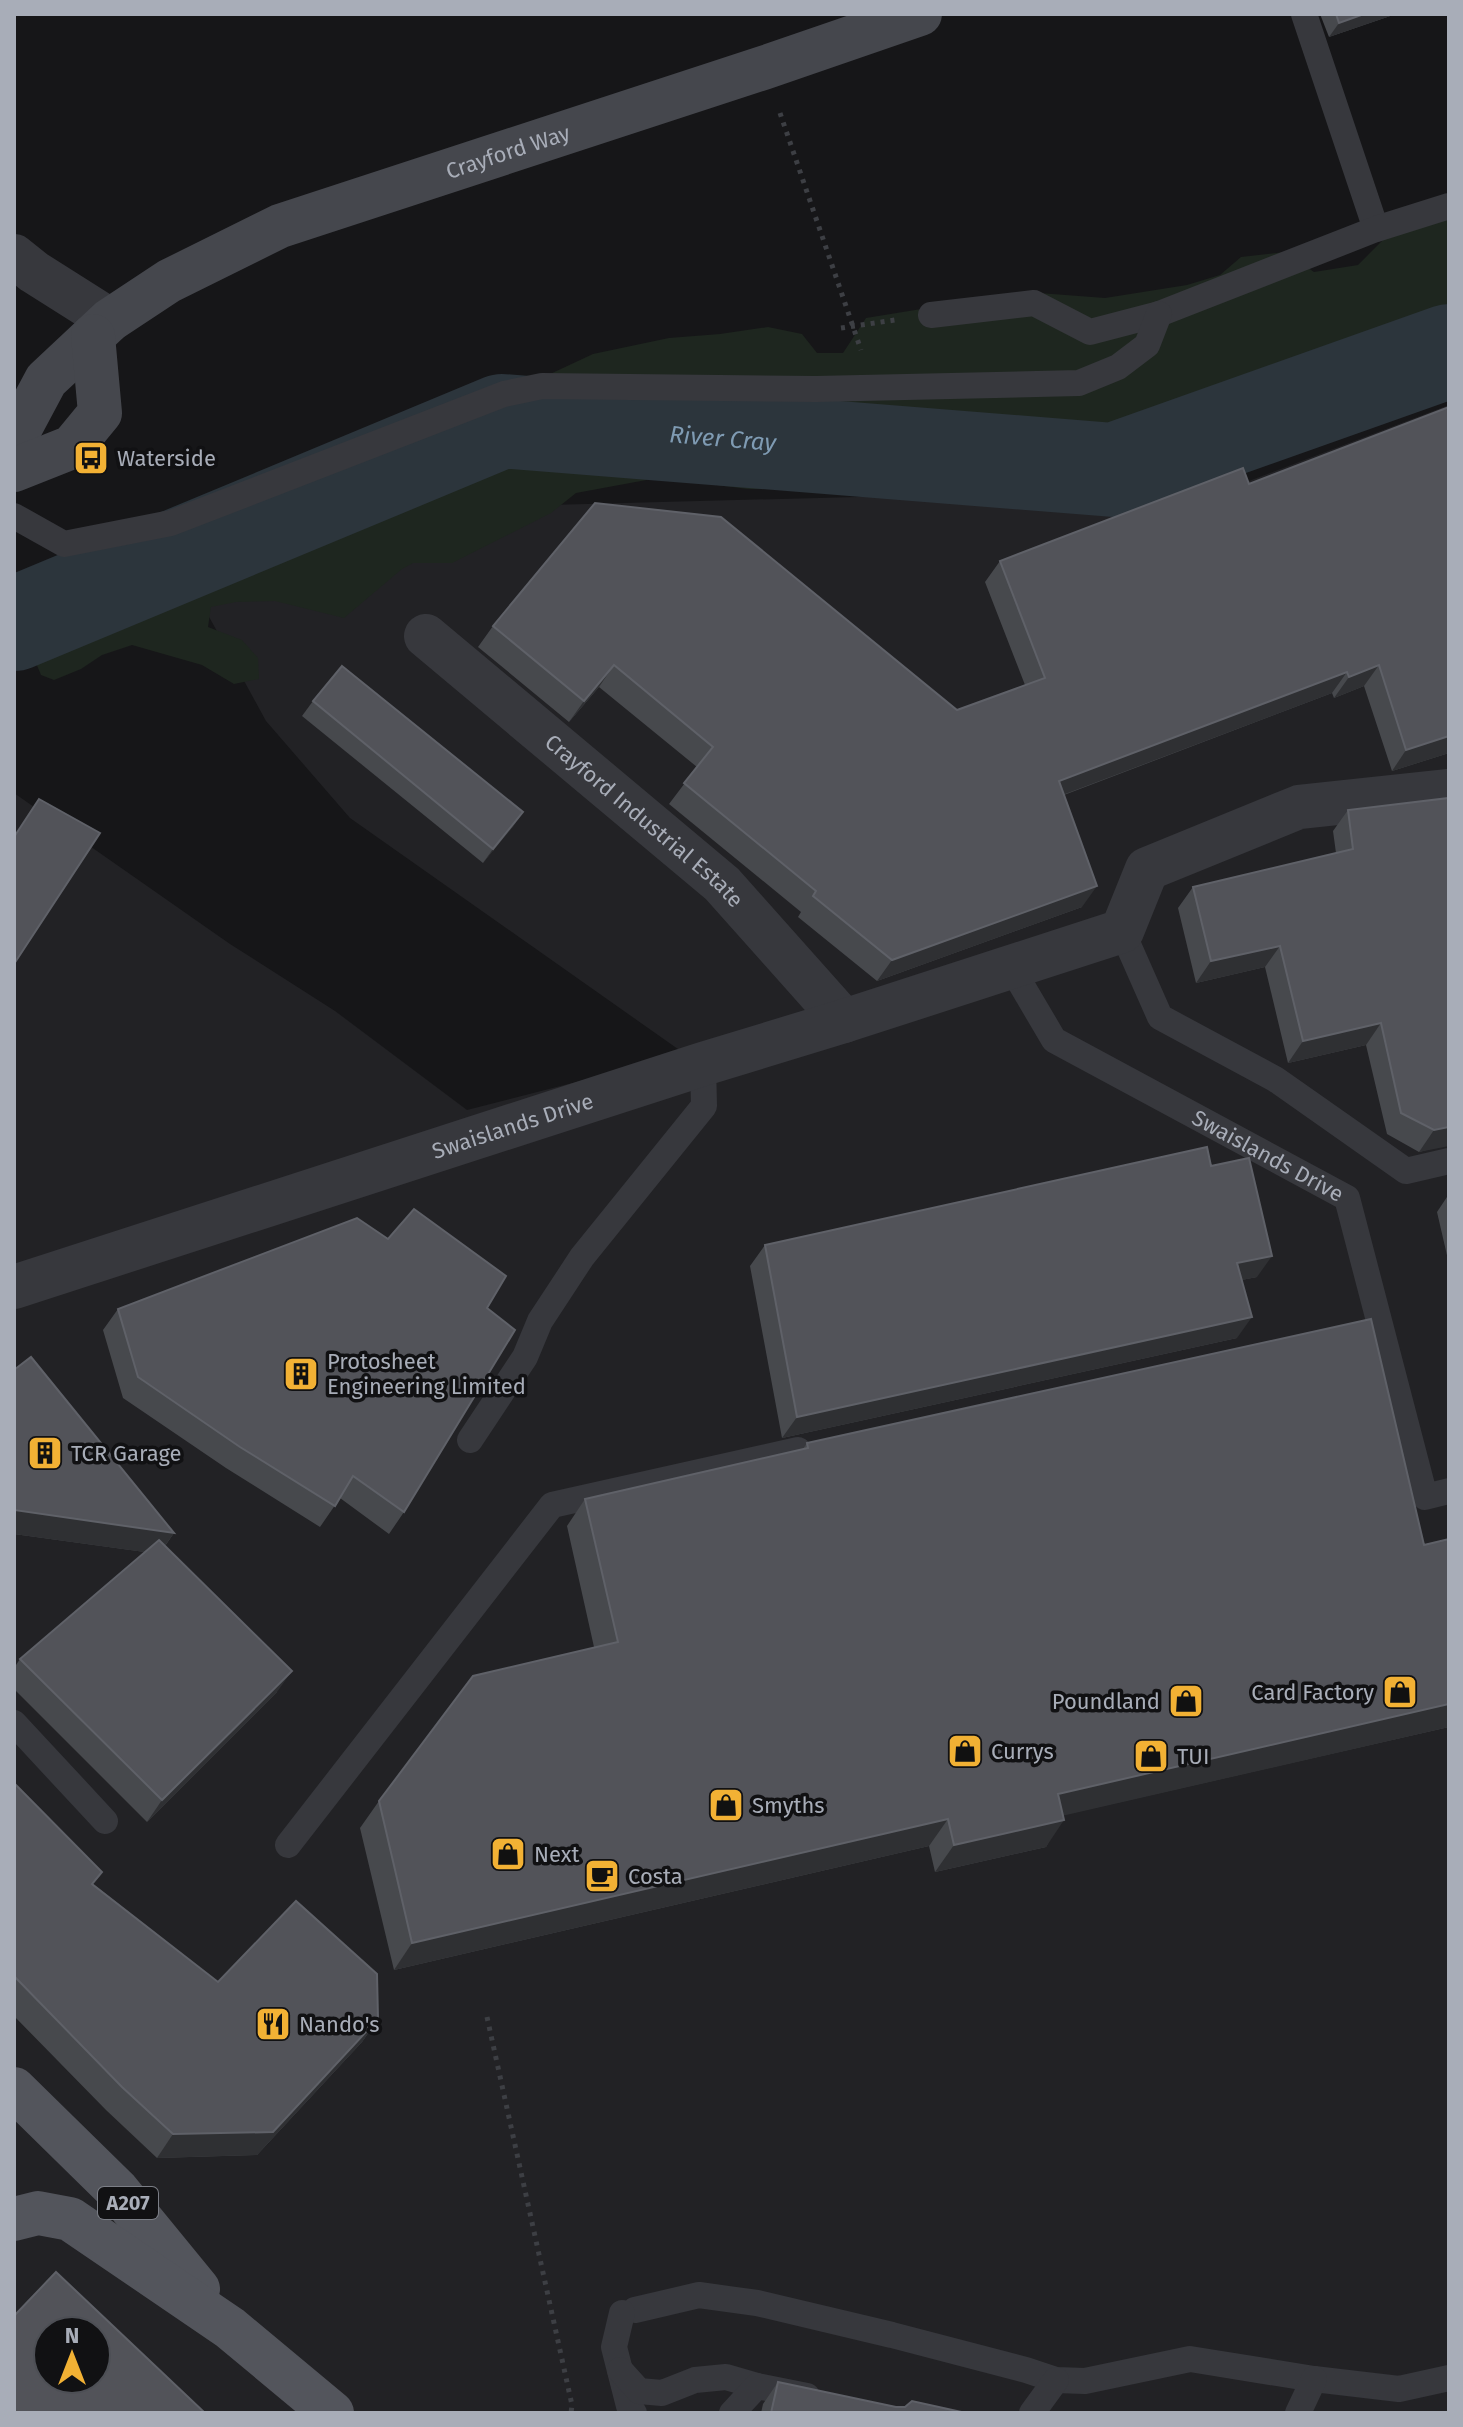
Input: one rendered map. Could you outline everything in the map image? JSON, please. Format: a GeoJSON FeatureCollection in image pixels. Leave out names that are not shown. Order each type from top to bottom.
{"type":"FeatureCollection","features":[{"type":"Feature","properties":{"kind":"main road","name":"Crayford Way"},"geometry":{"type":"LineString","coordinates":[[14,440],[46,380],[102,328],[169,281],[280,226],[920,14]]}},
{"type":"Feature","properties":{"kind":"main road"},"geometry":{"type":"LineString","coordinates":[[14,378],[21,366],[102,328]]}},
{"type":"Feature","properties":{"kind":"main road"},"geometry":{"type":"LineString","coordinates":[[14,464],[51,435],[78,399],[102,328]]}},
{"type":"Feature","properties":{"kind":"main road"},"geometry":{"type":"LineString","coordinates":[[14,470],[72,447],[100,413],[102,328]]}},
{"type":"Feature","properties":{"kind":"main road","name":"A207"},"geometry":{"type":"LineString","coordinates":[[14,2089],[117,2190],[230,2328]]}},
{"type":"Feature","properties":{"kind":"main road","name":"A207"},"geometry":{"type":"LineString","coordinates":[[26,2216],[70,2219],[230,2328],[332,2413]]}},
{"type":"Feature","properties":{"kind":"street"},"geometry":{"type":"LineString","coordinates":[[14,256],[102,328]]}},
{"type":"Feature","properties":{"kind":"street","name":"Crayford Industrial Estate"},"geometry":{"type":"LineString","coordinates":[[426,636],[722,884],[844,1021]]}},
{"type":"Feature","properties":{"kind":"street"},"geometry":{"type":"LineString","coordinates":[[1122,931],[1147,869],[1299,807],[1449,791]]}},
{"type":"Feature","properties":{"kind":"street","name":"Swaislands Drive"},"geometry":{"type":"LineString","coordinates":[[14,1287],[1122,931]]}},
{"type":"Feature","properties":{"kind":"lane"},"geometry":{"type":"LineString","coordinates":[[1304,14],[1376,229]]}},
{"type":"Feature","properties":{"kind":"lane"},"geometry":{"type":"LineString","coordinates":[[931,315],[1034,303],[1090,332],[1159,314],[1376,229],[1449,206]]}},
{"type":"Feature","properties":{"kind":"lane"},"geometry":{"type":"LineString","coordinates":[[14,516],[64,544],[171,523],[504,394],[542,386],[816,389],[1079,383],[1118,367],[1147,345],[1159,314]]}},
{"type":"Feature","properties":{"kind":"lane"},"geometry":{"type":"LineString","coordinates":[[1122,931],[1160,1017],[1275,1079],[1406,1171],[1449,1161]]}},
{"type":"Feature","properties":{"kind":"lane","name":"Swaislands Drive"},"geometry":{"type":"LineString","coordinates":[[1011,967],[1054,1040],[1347,1198],[1425,1497],[1449,1491]]}},
{"type":"Feature","properties":{"kind":"lane"},"geometry":{"type":"LineString","coordinates":[[470,1440],[525,1357],[540,1321],[582,1257],[704,1106],[703,1064]]}},
{"type":"Feature","properties":{"kind":"lane"},"geometry":{"type":"LineString","coordinates":[[1351,1329],[1380,1323]]}},
{"type":"Feature","properties":{"kind":"lane"},"geometry":{"type":"LineString","coordinates":[[288,1845],[552,1505],[821,1445]]}},
{"type":"Feature","properties":{"kind":"lane"},"geometry":{"type":"LineString","coordinates":[[14,1723],[105,1821]]}},
{"type":"Feature","properties":{"kind":"lane"},"geometry":{"type":"LineString","coordinates":[[634,2413],[629,2406],[614,2347],[628,2311],[699,2295],[757,2303],[1056,2380],[1085,2381],[1190,2359],[1399,2389],[1449,2378]]}},
{"type":"Feature","properties":{"kind":"lane"},"geometry":{"type":"LineString","coordinates":[[620,2370],[639,2391],[662,2393],[695,2380],[726,2377],[828,2401]]}},
{"type":"Feature","properties":{"kind":"lane"},"geometry":{"type":"LineString","coordinates":[[1298,2413],[1314,2379]]}},
{"type":"Feature","properties":{"kind":"lane"},"geometry":{"type":"LineString","coordinates":[[1314,2379],[1316,2413]]}},
{"type":"Feature","properties":{"kind":"lane"},"geometry":{"type":"LineString","coordinates":[[1032,2413],[1056,2380]]}},
{"type":"Feature","properties":{"kind":"lane"},"geometry":{"type":"LineString","coordinates":[[732,2413],[757,2386]]}},
{"type":"Feature","properties":{"kind":"path"},"geometry":{"type":"LineString","coordinates":[[763,68],[859,344]]}},
{"type":"Feature","properties":{"kind":"path"},"geometry":{"type":"LineString","coordinates":[[841,328],[931,315]]}},
{"type":"Feature","properties":{"kind":"path"},"geometry":{"type":"LineString","coordinates":[[487,2017],[572,2405],[571,2413]]}},
{"type":"Feature","properties":{"kind":"shaded area"},"geometry":{"type":"Polygon","coordinates":[[[1449,200],[1449,390],[1361,414],[1320,415],[1085,501],[1003,504],[924,485],[748,489],[668,476],[576,493],[551,513],[452,563],[413,563],[344,618],[275,601],[236,602],[211,607],[208,627],[242,640],[258,658],[259,679],[234,684],[202,665],[132,645],[102,655],[81,669],[54,680],[41,675],[31,651],[43,603],[54,585],[90,553],[154,555],[209,520],[286,484],[360,493],[382,467],[521,406],[548,375],[593,354],[669,338],[768,327],[802,334],[817,353],[843,353],[866,318],[1026,292],[1105,298],[1187,285],[1220,275],[1241,257],[1285,252],[1314,272],[1358,265],[1384,239],[1449,200]]]}},
{"type":"Feature","properties":{"kind":"shaded area"},"geometry":{"type":"Polygon","coordinates":[[[1449,405],[1449,2413],[14,2413],[14,793],[230,944],[335,1011],[467,1110],[685,1054],[350,818],[266,721],[207,613],[201,594],[512,506],[1233,487],[1449,405]]]}},
{"type":"Feature","properties":{"kind":"building"},"geometry":{"type":"Polygon","coordinates":[[[1336,14],[1364,14],[1339,23],[1336,14]]]}},
{"type":"Feature","properties":{"kind":"building"},"geometry":{"type":"Polygon","coordinates":[[[1449,407],[1449,736],[1406,750],[1379,665],[1349,677],[1347,672],[1059,781],[1097,886],[892,960],[813,896],[816,891],[684,783],[713,747],[614,665],[584,701],[493,626],[595,503],[721,517],[957,710],[1045,678],[1000,561],[1243,468],[1249,484],[1449,407]]]}},
{"type":"Feature","properties":{"kind":"building"},"geometry":{"type":"Polygon","coordinates":[[[342,666],[523,812],[493,849],[313,701],[342,666]]]}},
{"type":"Feature","properties":{"kind":"building"},"geometry":{"type":"Polygon","coordinates":[[[1449,798],[1449,1127],[1434,1130],[1401,1113],[1381,1023],[1303,1041],[1280,946],[1211,961],[1193,887],[1353,849],[1348,810],[1449,798]]]}},
{"type":"Feature","properties":{"kind":"building"},"geometry":{"type":"Polygon","coordinates":[[[39,799],[100,833],[14,964],[14,837],[39,799]]]}},
{"type":"Feature","properties":{"kind":"building"},"geometry":{"type":"Polygon","coordinates":[[[1207,1147],[1211,1166],[1249,1158],[1272,1256],[1237,1263],[1252,1317],[797,1417],[765,1245],[1207,1147]]]}},
{"type":"Feature","properties":{"kind":"building","name":"Protosheet Engineering Limited"},"geometry":{"type":"Polygon","coordinates":[[[414,1209],[506,1276],[487,1308],[515,1330],[404,1512],[353,1476],[335,1506],[240,1447],[138,1377],[118,1309],[357,1218],[388,1239],[414,1209]]]}},
{"type":"Feature","properties":{"kind":"building"},"geometry":{"type":"Polygon","coordinates":[[[1371,1319],[1424,1545],[1449,1539],[1449,1704],[1058,1794],[1064,1820],[954,1845],[948,1819],[412,1943],[379,1801],[473,1676],[618,1642],[585,1499],[808,1448],[807,1443],[1371,1319]]]}},
{"type":"Feature","properties":{"kind":"building"},"geometry":{"type":"Polygon","coordinates":[[[31,1357],[174,1533],[14,1510],[14,1370],[31,1357]]]}},
{"type":"Feature","properties":{"kind":"building"},"geometry":{"type":"Polygon","coordinates":[[[159,1540],[292,1671],[162,1800],[20,1659],[159,1540]]]}},
{"type":"Feature","properties":{"kind":"building"},"geometry":{"type":"Polygon","coordinates":[[[14,1783],[102,1872],[92,1884],[218,1982],[296,1901],[377,1974],[378,2019],[273,2132],[173,2134],[122,2087],[14,1976],[14,1783]]]}},
{"type":"Feature","properties":{"kind":"building"},"geometry":{"type":"Polygon","coordinates":[[[56,2272],[101,2315],[32,2315],[32,2395],[112,2395],[112,2325],[205,2413],[14,2413],[14,2316],[56,2272]]]}},
{"type":"Feature","properties":{"kind":"building"},"geometry":{"type":"Polygon","coordinates":[[[778,2382],[896,2407],[905,2407],[912,2401],[966,2413],[771,2413],[778,2382]]]}},
{"type":"Feature","properties":{"kind":"waterway","name":"River Cray"},"geometry":{"type":"LineString","coordinates":[[14,624],[502,421],[1114,470],[1449,351]]}},
{"type":"Feature","properties":{"kind":"place","name":"Waterside"},"geometry":{"type":"Point","coordinates":[91,458]}},
{"type":"Feature","properties":{"kind":"place","name":"Protosheet Engineering Limited"},"geometry":{"type":"Point","coordinates":[301,1374]}},
{"type":"Feature","properties":{"kind":"place","name":"TCR Garage"},"geometry":{"type":"Point","coordinates":[45,1453]}},
{"type":"Feature","properties":{"kind":"place","name":"Card Factory"},"geometry":{"type":"Point","coordinates":[1400,1692]}},
{"type":"Feature","properties":{"kind":"place","name":"Poundland"},"geometry":{"type":"Point","coordinates":[1186,1701]}},
{"type":"Feature","properties":{"kind":"place","name":"Currys"},"geometry":{"type":"Point","coordinates":[965,1751]}},
{"type":"Feature","properties":{"kind":"place","name":"TUI"},"geometry":{"type":"Point","coordinates":[1151,1756]}},
{"type":"Feature","properties":{"kind":"place","name":"Smyths"},"geometry":{"type":"Point","coordinates":[726,1805]}},
{"type":"Feature","properties":{"kind":"place","name":"Next"},"geometry":{"type":"Point","coordinates":[508,1854]}},
{"type":"Feature","properties":{"kind":"place","name":"Costa"},"geometry":{"type":"Point","coordinates":[602,1876]}},
{"type":"Feature","properties":{"kind":"place","name":"Nando's"},"geometry":{"type":"Point","coordinates":[273,2024]}}]}
